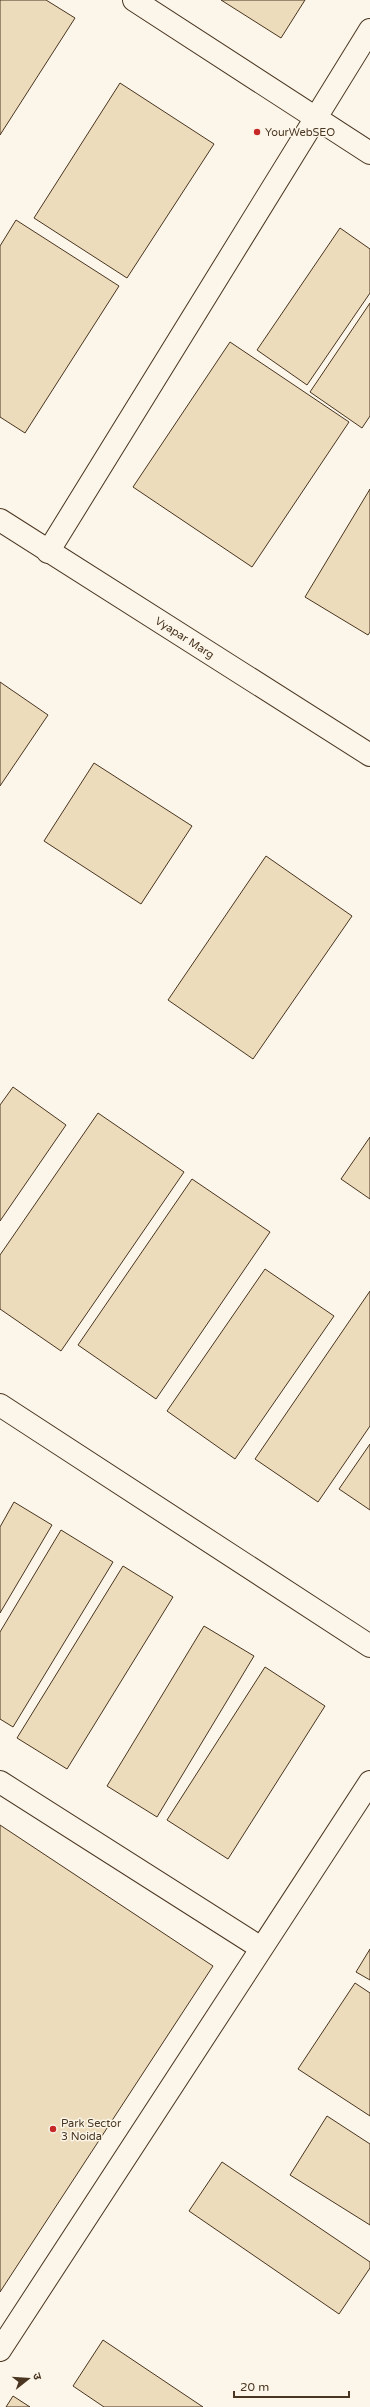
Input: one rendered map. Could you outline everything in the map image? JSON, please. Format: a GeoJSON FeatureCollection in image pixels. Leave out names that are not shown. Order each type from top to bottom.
{"type":"FeatureCollection","features":[{"type":"Feature","properties":{"kind":"street"},"geometry":{"type":"LineString","coordinates":[[134,0],[316,116],[370,153]]}},
{"type":"Feature","properties":{"kind":"street"},"geometry":{"type":"LineString","coordinates":[[48,552],[370,30]]}},
{"type":"Feature","properties":{"kind":"street","name":"Vyapar Marg"},"geometry":{"type":"LineString","coordinates":[[0,520],[48,552],[370,755]]}},
{"type":"Feature","properties":{"kind":"street"},"geometry":{"type":"LineString","coordinates":[[0,1405],[370,1646]]}},
{"type":"Feature","properties":{"kind":"street"},"geometry":{"type":"LineString","coordinates":[[0,1782],[261,1948]]}},
{"type":"Feature","properties":{"kind":"street"},"geometry":{"type":"LineString","coordinates":[[0,2350],[370,1782]]}},
{"type":"Feature","properties":{"kind":"building"},"geometry":{"type":"Polygon","coordinates":[[[0,0],[46,0],[75,18],[0,135],[0,0]]]}},
{"type":"Feature","properties":{"kind":"building"},"geometry":{"type":"Polygon","coordinates":[[[221,0],[305,0],[281,38],[221,0]]]}},
{"type":"Feature","properties":{"kind":"building"},"geometry":{"type":"Polygon","coordinates":[[[120,83],[214,144],[127,278],[34,218],[120,83]]]}},
{"type":"Feature","properties":{"kind":"building"},"geometry":{"type":"Polygon","coordinates":[[[16,220],[119,286],[25,433],[0,417],[0,246],[16,220]]]}},
{"type":"Feature","properties":{"kind":"building"},"geometry":{"type":"Polygon","coordinates":[[[340,228],[370,249],[370,293],[307,385],[257,350],[340,228]]]}},
{"type":"Feature","properties":{"kind":"building"},"geometry":{"type":"Polygon","coordinates":[[[370,303],[370,416],[362,428],[310,392],[370,303]]]}},
{"type":"Feature","properties":{"kind":"building"},"geometry":{"type":"Polygon","coordinates":[[[230,342],[349,422],[252,567],[133,487],[230,342]]]}},
{"type":"Feature","properties":{"kind":"building"},"geometry":{"type":"Polygon","coordinates":[[[370,489],[370,632],[368,635],[305,597],[370,489]]]}},
{"type":"Feature","properties":{"kind":"building"},"geometry":{"type":"Polygon","coordinates":[[[0,682],[48,715],[0,786],[0,682]]]}},
{"type":"Feature","properties":{"kind":"building"},"geometry":{"type":"Polygon","coordinates":[[[94,763],[192,826],[141,904],[44,841],[94,763]]]}},
{"type":"Feature","properties":{"kind":"building"},"geometry":{"type":"Polygon","coordinates":[[[266,856],[352,916],[253,1059],[168,1000],[266,856]]]}},
{"type":"Feature","properties":{"kind":"building"},"geometry":{"type":"Polygon","coordinates":[[[13,1087],[66,1125],[0,1221],[0,1105],[13,1087]]]}},
{"type":"Feature","properties":{"kind":"building"},"geometry":{"type":"Polygon","coordinates":[[[98,1113],[184,1172],[61,1351],[0,1309],[0,1255],[98,1113]]]}},
{"type":"Feature","properties":{"kind":"building"},"geometry":{"type":"Polygon","coordinates":[[[370,1137],[370,1199],[341,1179],[370,1137]]]}},
{"type":"Feature","properties":{"kind":"building"},"geometry":{"type":"Polygon","coordinates":[[[192,1179],[270,1232],[156,1399],[78,1345],[192,1179]]]}},
{"type":"Feature","properties":{"kind":"building"},"geometry":{"type":"Polygon","coordinates":[[[265,1269],[334,1316],[235,1459],[167,1411],[265,1269]]]}},
{"type":"Feature","properties":{"kind":"building"},"geometry":{"type":"Polygon","coordinates":[[[370,1291],[370,1426],[318,1502],[255,1459],[370,1291]]]}},
{"type":"Feature","properties":{"kind":"building"},"geometry":{"type":"Polygon","coordinates":[[[370,1444],[370,1510],[339,1489],[370,1444]]]}},
{"type":"Feature","properties":{"kind":"building"},"geometry":{"type":"Polygon","coordinates":[[[14,1502],[52,1525],[0,1613],[0,1527],[14,1502]]]}},
{"type":"Feature","properties":{"kind":"building"},"geometry":{"type":"Polygon","coordinates":[[[61,1530],[113,1562],[13,1727],[0,1719],[0,1632],[61,1530]]]}},
{"type":"Feature","properties":{"kind":"building"},"geometry":{"type":"Polygon","coordinates":[[[123,1566],[173,1597],[67,1769],[17,1738],[123,1566]]]}},
{"type":"Feature","properties":{"kind":"building"},"geometry":{"type":"Polygon","coordinates":[[[204,1626],[254,1656],[157,1817],[107,1786],[204,1626]]]}},
{"type":"Feature","properties":{"kind":"building"},"geometry":{"type":"Polygon","coordinates":[[[265,1667],[325,1706],[228,1859],[167,1820],[265,1667]]]}},
{"type":"Feature","properties":{"kind":"building","name":"Park Sector 3 Noida"},"geometry":{"type":"Polygon","coordinates":[[[0,1825],[213,1966],[0,2292],[0,1825]]]}},
{"type":"Feature","properties":{"kind":"building"},"geometry":{"type":"Polygon","coordinates":[[[370,1949],[370,1980],[356,1972],[370,1949]]]}},
{"type":"Feature","properties":{"kind":"building"},"geometry":{"type":"Polygon","coordinates":[[[355,1983],[370,1993],[370,2116],[298,2069],[355,1983]]]}},
{"type":"Feature","properties":{"kind":"building"},"geometry":{"type":"Polygon","coordinates":[[[327,2116],[370,2144],[370,2225],[290,2175],[327,2116]]]}},
{"type":"Feature","properties":{"kind":"building"},"geometry":{"type":"Polygon","coordinates":[[[222,2162],[370,2262],[370,2268],[339,2314],[189,2211],[222,2162]]]}},
{"type":"Feature","properties":{"kind":"building"},"geometry":{"type":"Polygon","coordinates":[[[103,2340],[203,2407],[104,2407],[73,2386],[103,2340]]]}},
{"type":"Feature","properties":{"kind":"building"},"geometry":{"type":"Polygon","coordinates":[[[13,2396],[30,2407],[6,2407],[13,2396]]]}},
{"type":"Feature","properties":{"kind":"place","name":"YourWebSEO"},"geometry":{"type":"Point","coordinates":[257,132]}},
{"type":"Feature","properties":{"kind":"place","name":"Park Sector 3 Noida"},"geometry":{"type":"Point","coordinates":[53,2129]}}]}
